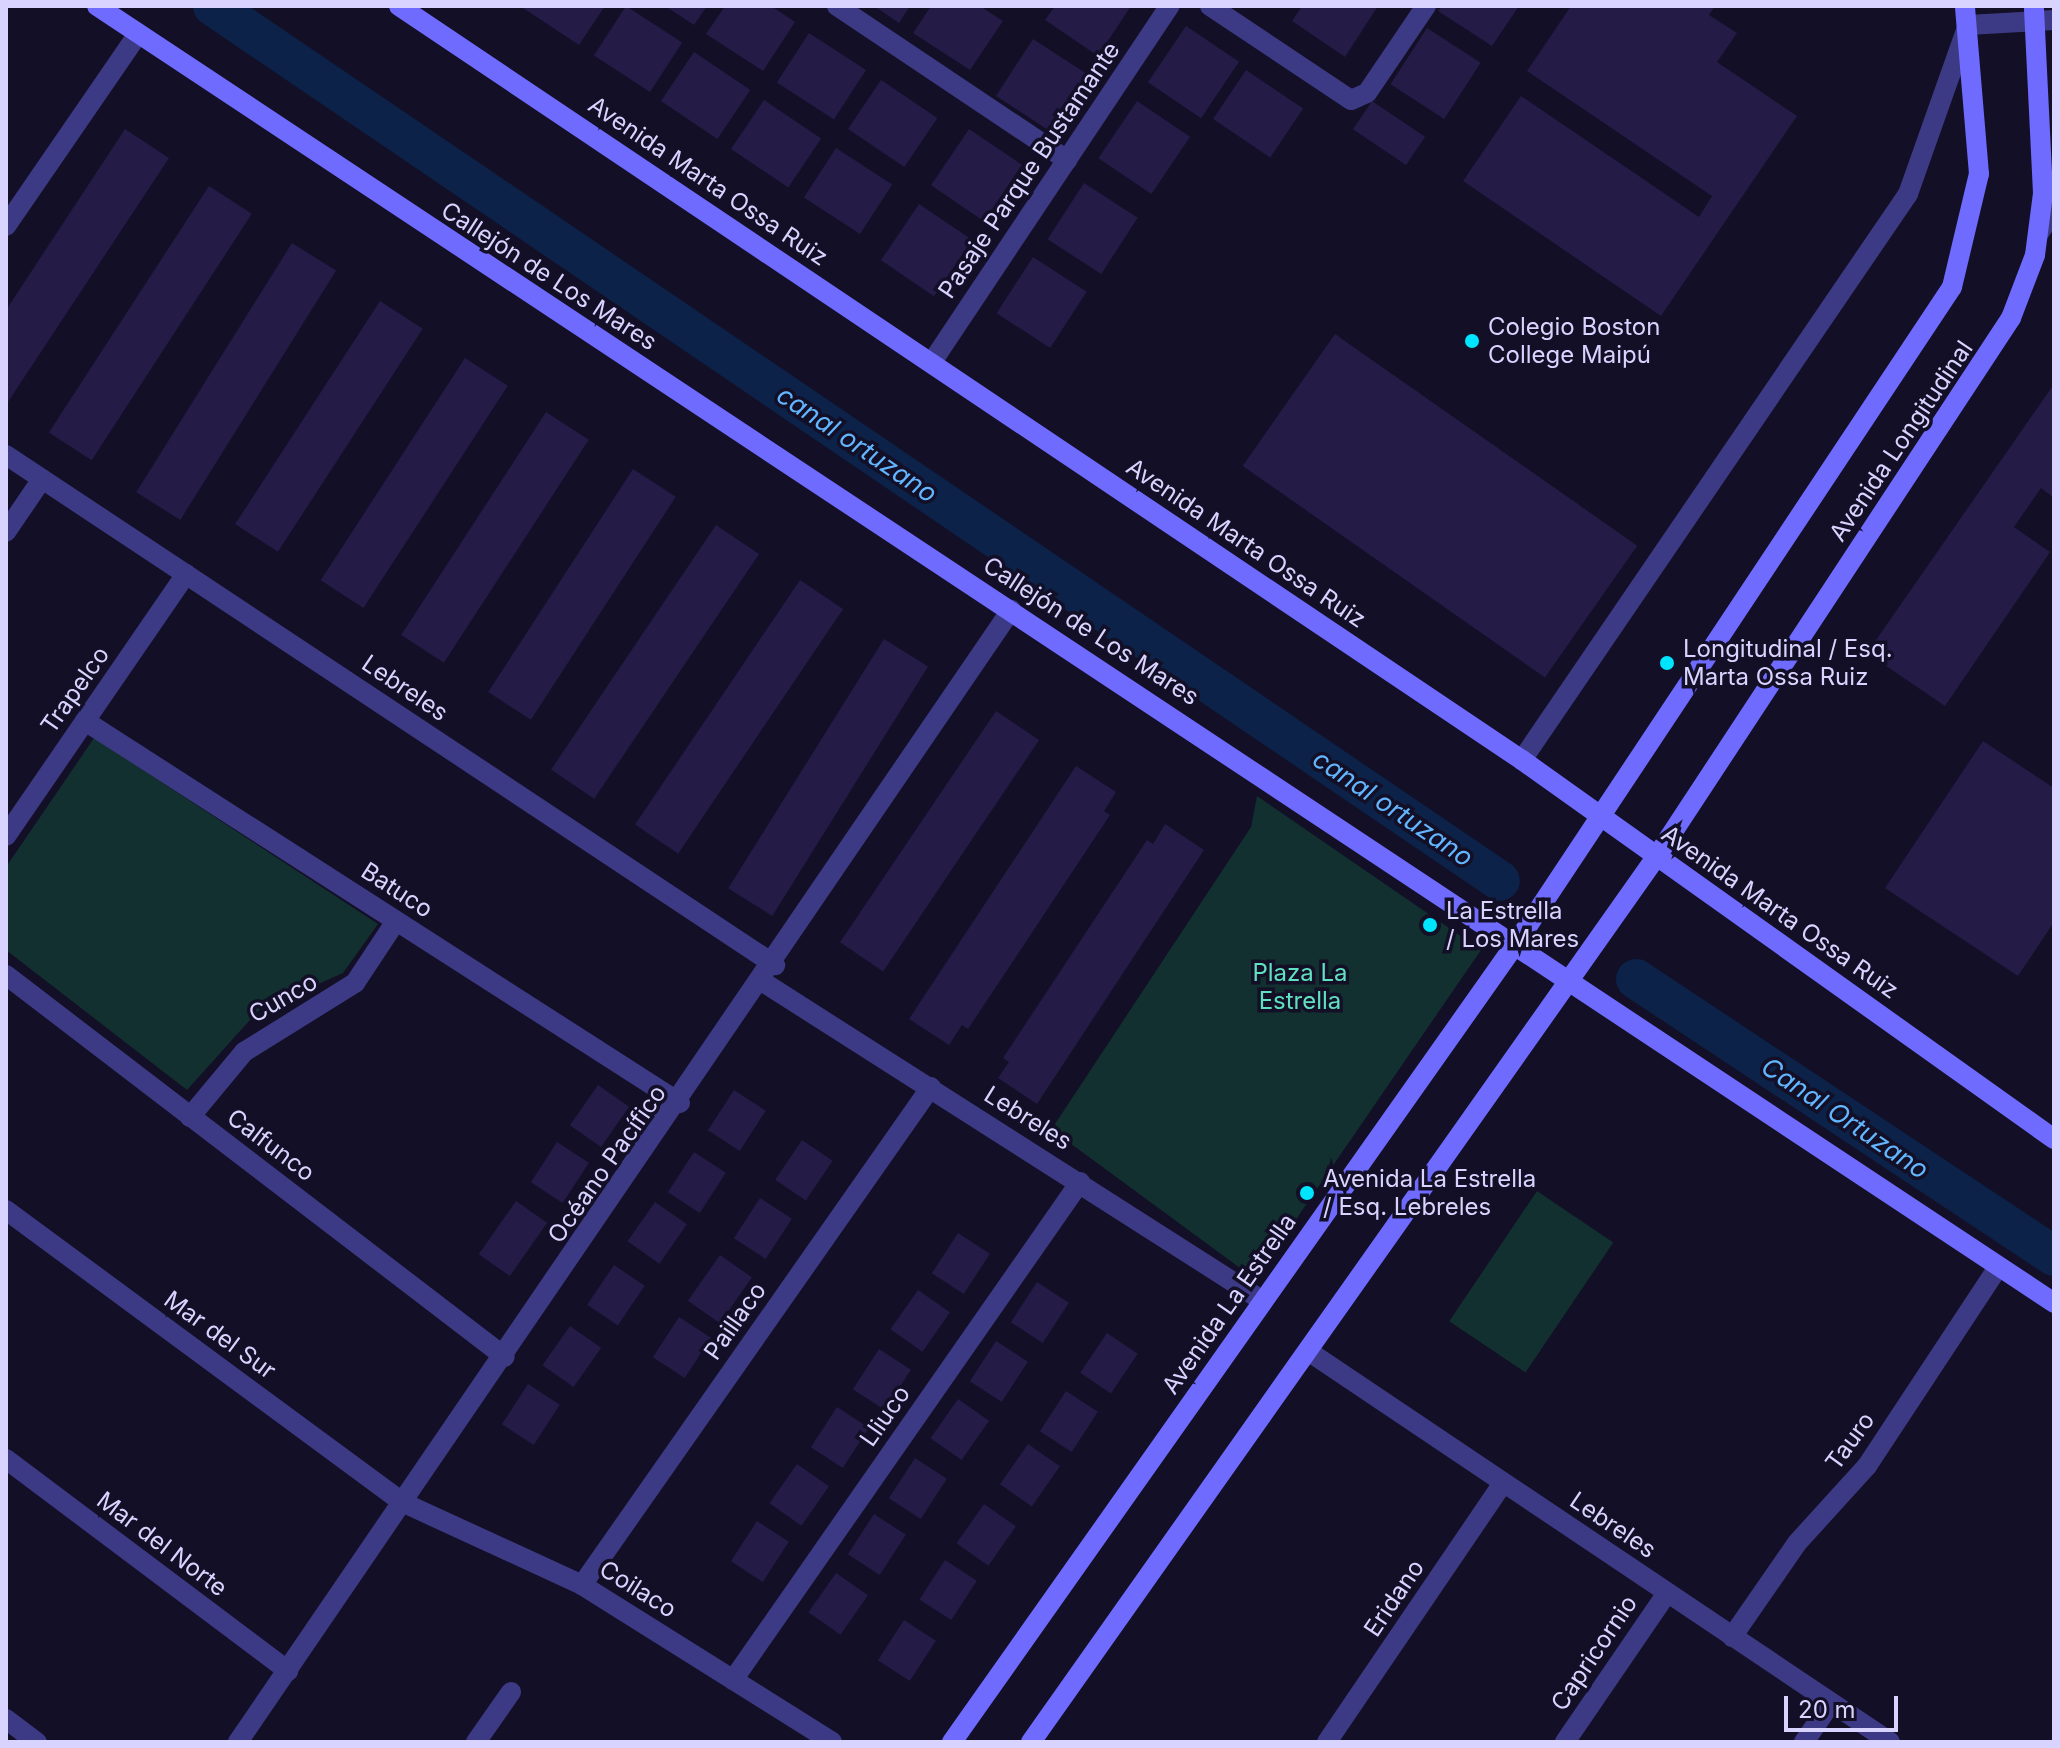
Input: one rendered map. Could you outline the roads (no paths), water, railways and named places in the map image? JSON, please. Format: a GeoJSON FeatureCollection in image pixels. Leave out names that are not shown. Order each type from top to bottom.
{"type":"FeatureCollection","features":[{"type":"Feature","properties":{"kind":"street","name":"Callejón de Los Mares"},"geometry":{"type":"LineString","coordinates":[[97,6],[1517,942],[2054,1303]]}},
{"type":"Feature","properties":{"kind":"street","name":"Avenida Marta Ossa Ruiz"},"geometry":{"type":"LineString","coordinates":[[399,6],[1522,760],[2054,1139]]}},
{"type":"Feature","properties":{"kind":"street"},"geometry":{"type":"LineString","coordinates":[[837,6],[1067,160]]}},
{"type":"Feature","properties":{"kind":"street","name":"Pasaje Parque Bustamante"},"geometry":{"type":"LineString","coordinates":[[932,362],[1169,6]]}},
{"type":"Feature","properties":{"kind":"street"},"geometry":{"type":"LineString","coordinates":[[1210,6],[1351,100],[1367,93],[1426,6]]}},
{"type":"Feature","properties":{"kind":"street"},"geometry":{"type":"LineString","coordinates":[[1522,760],[1908,194],[1966,15],[2041,14]]}},
{"type":"Feature","properties":{"kind":"street","name":"Avenida Longitudinal"},"geometry":{"type":"LineString","coordinates":[[1657,856],[1992,350],[2021,297],[2039,233],[2044,152],[2041,14]]}},
{"type":"Feature","properties":{"kind":"street","name":"Avenida Longitudinal"},"geometry":{"type":"LineString","coordinates":[[1601,817],[1952,287],[1979,174],[1966,15]]}},
{"type":"Feature","properties":{"kind":"street"},"geometry":{"type":"LineString","coordinates":[[6,226],[138,34]]}},
{"type":"Feature","properties":{"kind":"street"},"geometry":{"type":"LineString","coordinates":[[2039,233],[2054,211]]}},
{"type":"Feature","properties":{"kind":"street","name":"Lebreles"},"geometry":{"type":"LineString","coordinates":[[6,455],[186,574],[931,1087],[1263,1301]]}},
{"type":"Feature","properties":{"kind":"street"},"geometry":{"type":"LineString","coordinates":[[6,532],[42,479]]}},
{"type":"Feature","properties":{"kind":"street","name":"Trapelco"},"geometry":{"type":"LineString","coordinates":[[6,836],[186,574]]}},
{"type":"Feature","properties":{"kind":"street","name":"Océano Pacífico"},"geometry":{"type":"LineString","coordinates":[[238,1742],[769,973],[1011,610]]}},
{"type":"Feature","properties":{"kind":"street","name":"Batuco"},"geometry":{"type":"LineString","coordinates":[[85,721],[680,1103]]}},
{"type":"Feature","properties":{"kind":"street","name":"Avenida La Estrella"},"geometry":{"type":"LineString","coordinates":[[952,1742],[1517,942],[1601,817]]}},
{"type":"Feature","properties":{"kind":"street"},"geometry":{"type":"LineString","coordinates":[[1031,1742],[1657,856]]}},
{"type":"Feature","properties":{"kind":"street","name":"Cunco"},"geometry":{"type":"LineString","coordinates":[[190,1117],[244,1052],[355,983],[396,921]]}},
{"type":"Feature","properties":{"kind":"street","name":"Calfunco"},"geometry":{"type":"LineString","coordinates":[[6,975],[505,1357]]}},
{"type":"Feature","properties":{"kind":"street","name":"Paillaco"},"geometry":{"type":"LineString","coordinates":[[582,1585],[931,1087]]}},
{"type":"Feature","properties":{"kind":"street","name":"Lliuco"},"geometry":{"type":"LineString","coordinates":[[733,1680],[1080,1182]]}},
{"type":"Feature","properties":{"kind":"street","name":"Mar del Sur"},"geometry":{"type":"LineString","coordinates":[[6,1210],[404,1503]]}},
{"type":"Feature","properties":{"kind":"street","name":"Tauro"},"geometry":{"type":"LineString","coordinates":[[1732,1637],[1790,1552],[1867,1466],[1998,1267]]}},
{"type":"Feature","properties":{"kind":"street","name":"Lebreles"},"geometry":{"type":"LineString","coordinates":[[1308,1351],[1890,1742]]}},
{"type":"Feature","properties":{"kind":"street","name":"Mar del Norte"},"geometry":{"type":"LineString","coordinates":[[6,1459],[288,1671]]}},
{"type":"Feature","properties":{"kind":"street","name":"Eridano"},"geometry":{"type":"LineString","coordinates":[[1327,1742],[1503,1483]]}},
{"type":"Feature","properties":{"kind":"street","name":"Coilaco"},"geometry":{"type":"LineString","coordinates":[[404,1503],[582,1585],[832,1742]]}},
{"type":"Feature","properties":{"kind":"street","name":"Capricornio"},"geometry":{"type":"LineString","coordinates":[[1565,1742],[1667,1593]]}},
{"type":"Feature","properties":{"kind":"street"},"geometry":{"type":"LineString","coordinates":[[476,1742],[511,1692]]}},
{"type":"Feature","properties":{"kind":"street"},"geometry":{"type":"LineString","coordinates":[[1804,1742],[1831,1703]]}},
{"type":"Feature","properties":{"kind":"street"},"geometry":{"type":"LineString","coordinates":[[6,1719],[37,1742]]}},
{"type":"Feature","properties":{"kind":"waterway","name":"canal ortuzano"},"geometry":{"type":"LineString","coordinates":[[213,6],[1500,881]]}},
{"type":"Feature","properties":{"kind":"waterway","name":"Canal Ortuzano"},"geometry":{"type":"LineString","coordinates":[[1636,979],[2054,1256]]}},
{"type":"Feature","properties":{"kind":"place","name":"Colegio Boston College Maipú"},"geometry":{"type":"Point","coordinates":[1472,341]}},
{"type":"Feature","properties":{"kind":"place","name":"Longitudinal / Esq. Marta Ossa Ruiz"},"geometry":{"type":"Point","coordinates":[1667,663]}},
{"type":"Feature","properties":{"kind":"place","name":"La Estrella / Los Mares"},"geometry":{"type":"Point","coordinates":[1430,925]}},
{"type":"Feature","properties":{"kind":"place","name":"Avenida La Estrella / Esq. Lebreles"},"geometry":{"type":"Point","coordinates":[1307,1193]}},
{"type":"Feature","properties":{"kind":"park label","name":"Plaza La Estrella"},"geometry":{"type":"Point","coordinates":[1300,987]}}]}
